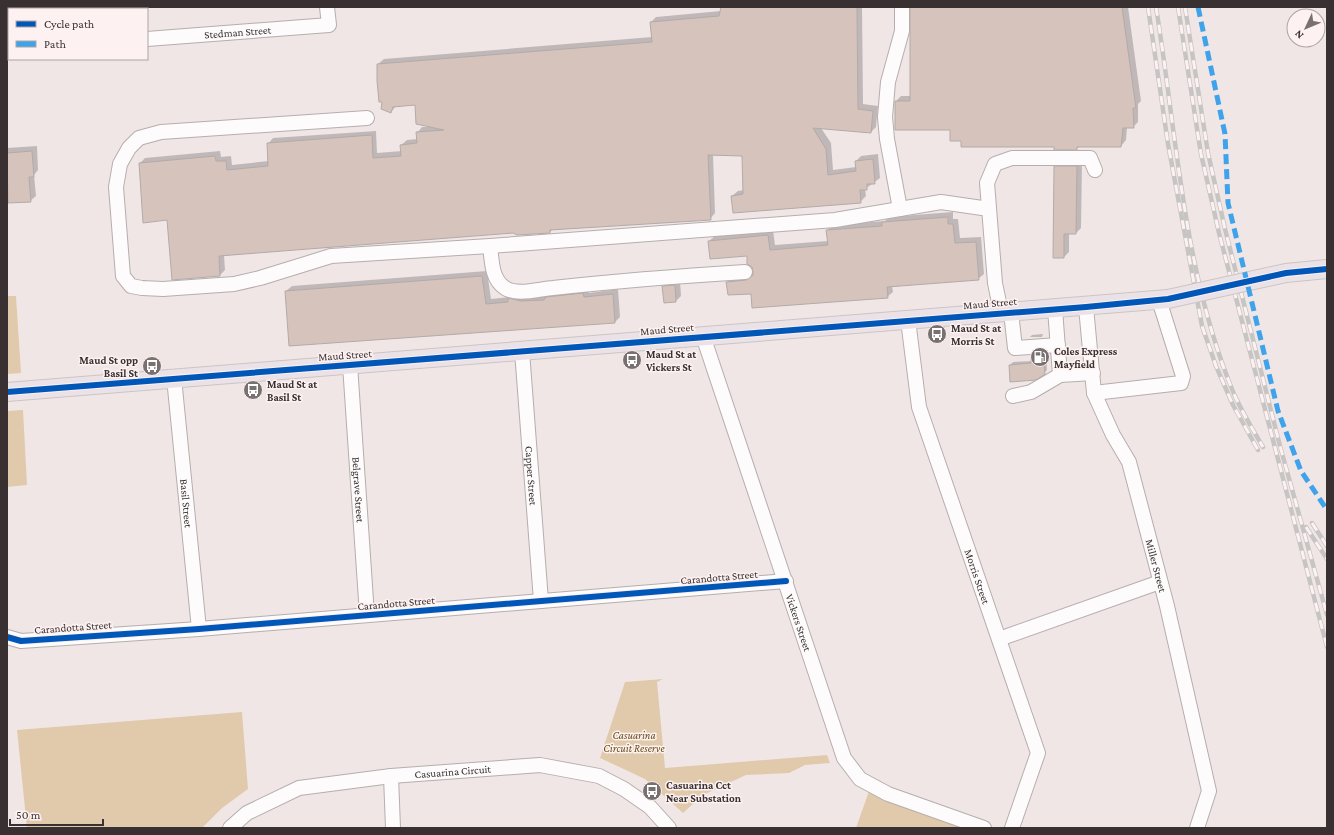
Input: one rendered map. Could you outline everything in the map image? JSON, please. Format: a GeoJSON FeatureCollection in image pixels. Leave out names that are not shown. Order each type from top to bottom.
{"type":"FeatureCollection","features":[{"type":"Feature","properties":{"kind":"main road","name":"Maud Street"},"geometry":{"type":"LineString","coordinates":[[7,392],[1006,312],[1086,307],[1164,299],[1286,273],[1327,269]]}},
{"type":"Feature","properties":{"kind":"street","name":"Stedman Street"},"geometry":{"type":"LineString","coordinates":[[148,39],[328,25],[327,7]]}},
{"type":"Feature","properties":{"kind":"street"},"geometry":{"type":"LineString","coordinates":[[900,209],[887,139],[886,117],[888,82],[902,31],[902,7]]}},
{"type":"Feature","properties":{"kind":"street"},"geometry":{"type":"LineString","coordinates":[[367,118],[161,132],[139,138],[129,148],[120,164],[116,187],[123,276],[131,286],[142,288],[163,289],[234,284],[260,278],[331,256],[490,246],[835,220],[941,202],[989,209]]}},
{"type":"Feature","properties":{"kind":"street"},"geometry":{"type":"LineString","coordinates":[[1058,345],[1015,348],[1006,312],[995,283],[986,183],[995,164],[1001,160],[1012,158],[1090,158],[1096,170]]}},
{"type":"Feature","properties":{"kind":"street"},"geometry":{"type":"LineString","coordinates":[[490,246],[494,273],[498,282],[505,289],[522,291],[608,282],[745,272]]}},
{"type":"Feature","properties":{"kind":"street"},"geometry":{"type":"LineString","coordinates":[[1094,393],[1181,382],[1183,376],[1164,299]]}},
{"type":"Feature","properties":{"kind":"street","name":"Miller Street"},"geometry":{"type":"LineString","coordinates":[[1086,307],[1094,393],[1103,415],[1129,462],[1160,582],[1209,791],[1197,828]]}},
{"type":"Feature","properties":{"kind":"street"},"geometry":{"type":"LineString","coordinates":[[1055,309],[1060,375]]}},
{"type":"Feature","properties":{"kind":"street","name":"Morris Street"},"geometry":{"type":"LineString","coordinates":[[908,320],[919,407],[1038,753],[1012,828]]}},
{"type":"Feature","properties":{"kind":"street","name":"Vickers Street"},"geometry":{"type":"LineString","coordinates":[[703,336],[844,758],[860,779],[888,794],[984,828]]}},
{"type":"Feature","properties":{"kind":"street","name":"Capper Street"},"geometry":{"type":"LineString","coordinates":[[522,351],[541,601]]}},
{"type":"Feature","properties":{"kind":"street","name":"Belgrave Street"},"geometry":{"type":"LineString","coordinates":[[350,365],[367,615]]}},
{"type":"Feature","properties":{"kind":"street"},"geometry":{"type":"LineString","coordinates":[[1013,396],[1031,392],[1060,375],[1093,373]]}},
{"type":"Feature","properties":{"kind":"street","name":"Basil Street"},"geometry":{"type":"LineString","coordinates":[[174,378],[199,629]]}},
{"type":"Feature","properties":{"kind":"street","name":"Carandotta Street"},"geometry":{"type":"LineString","coordinates":[[7,637],[21,641],[199,629],[786,582]]}},
{"type":"Feature","properties":{"kind":"street"},"geometry":{"type":"LineString","coordinates":[[999,639],[1160,582]]}},
{"type":"Feature","properties":{"kind":"street","name":"Casuarina Circuit"},"geometry":{"type":"LineString","coordinates":[[230,828],[247,813],[299,788],[391,776],[540,765],[599,776],[624,789],[650,807],[669,828]]}},
{"type":"Feature","properties":{"kind":"street"},"geometry":{"type":"LineString","coordinates":[[391,776],[393,828]]}},
{"type":"Feature","properties":{"kind":"green space"},"geometry":{"type":"Polygon","coordinates":[[[7,296],[16,296],[21,373],[7,374],[7,296]]]}},
{"type":"Feature","properties":{"kind":"green space"},"geometry":{"type":"Polygon","coordinates":[[[23,410],[27,485],[7,487],[7,411],[23,410]]]}},
{"type":"Feature","properties":{"kind":"green space","name":"Casuarina Circuit Reserve"},"geometry":{"type":"Polygon","coordinates":[[[663,679],[657,682],[665,768],[827,755],[830,763],[805,765],[789,773],[746,775],[703,795],[683,813],[645,779],[600,758],[625,682],[663,679]]]}},
{"type":"Feature","properties":{"kind":"green space"},"geometry":{"type":"Polygon","coordinates":[[[242,712],[248,789],[222,808],[202,828],[27,828],[17,730],[242,712]]]}},
{"type":"Feature","properties":{"kind":"green space"},"geometry":{"type":"Polygon","coordinates":[[[869,791],[963,828],[856,828],[869,791]]]}},
{"type":"Feature","properties":{"kind":"building"},"geometry":{"type":"Polygon","coordinates":[[[721,7],[857,7],[858,109],[873,111],[871,133],[813,128],[826,149],[828,175],[856,171],[855,161],[873,159],[875,184],[867,184],[867,190],[860,190],[861,203],[733,213],[731,196],[743,194],[742,156],[708,155],[711,220],[550,230],[550,233],[517,235],[513,233],[219,256],[220,276],[172,280],[167,220],[143,223],[139,163],[215,156],[216,161],[226,161],[227,170],[268,166],[267,143],[372,135],[373,158],[401,156],[400,145],[417,143],[416,132],[444,130],[416,124],[415,105],[393,107],[391,113],[381,109],[382,102],[379,102],[377,64],[652,42],[650,22],[719,16],[721,7]]]}},
{"type":"Feature","properties":{"kind":"building"},"geometry":{"type":"Polygon","coordinates":[[[910,7],[1122,7],[1136,108],[1133,108],[1134,128],[1123,128],[1121,147],[1077,147],[1077,150],[1054,150],[1054,147],[961,147],[961,141],[950,141],[950,130],[895,130],[895,101],[910,101],[910,7]]]}},
{"type":"Feature","properties":{"kind":"building"},"geometry":{"type":"Polygon","coordinates":[[[32,151],[34,177],[29,177],[31,202],[8,203],[7,153],[32,151]]]}},
{"type":"Feature","properties":{"kind":"building"},"geometry":{"type":"Polygon","coordinates":[[[1054,166],[1077,166],[1076,234],[1064,234],[1064,258],[1053,258],[1054,166]]]}},
{"type":"Feature","properties":{"kind":"building"},"geometry":{"type":"Polygon","coordinates":[[[948,217],[948,224],[953,224],[955,243],[976,242],[979,280],[887,287],[888,298],[752,308],[751,294],[728,295],[726,282],[746,280],[753,275],[752,267],[747,264],[747,256],[710,259],[708,241],[768,235],[770,250],[828,245],[826,230],[882,226],[882,222],[948,217]]]}},
{"type":"Feature","properties":{"kind":"building"},"geometry":{"type":"Polygon","coordinates":[[[482,276],[486,304],[508,302],[508,298],[521,301],[544,300],[546,297],[583,293],[584,297],[613,294],[615,323],[289,346],[285,291],[482,276]]]}},
{"type":"Feature","properties":{"kind":"building"},"geometry":{"type":"Polygon","coordinates":[[[675,285],[676,302],[664,303],[662,286],[675,285]]]}},
{"type":"Feature","properties":{"kind":"building"},"geometry":{"type":"Polygon","coordinates":[[[1031,355],[1043,355],[1045,374],[1036,380],[1010,382],[1009,365],[1031,363],[1031,355]]]}},
{"type":"Feature","properties":{"kind":"railway"},"geometry":{"type":"LineString","coordinates":[[1148,7],[1168,144],[1202,326],[1216,366],[1233,405],[1258,450]]}},
{"type":"Feature","properties":{"kind":"railway"},"geometry":{"type":"LineString","coordinates":[[1156,7],[1176,154],[1192,252],[1203,300],[1217,348],[1234,394],[1263,447]]}},
{"type":"Feature","properties":{"kind":"railway"},"geometry":{"type":"LineString","coordinates":[[1178,7],[1201,154],[1219,233],[1327,647]]}},
{"type":"Feature","properties":{"kind":"railway"},"geometry":{"type":"LineString","coordinates":[[1185,7],[1208,153],[1225,229],[1280,446],[1327,615]]}},
{"type":"Feature","properties":{"kind":"railway"},"geometry":{"type":"LineString","coordinates":[[1312,523],[1327,546]]}},
{"type":"Feature","properties":{"kind":"railway"},"geometry":{"type":"LineString","coordinates":[[1306,527],[1327,559]]}},
{"type":"Feature","properties":{"kind":"marked path"},"geometry":{"type":"LineString","coordinates":[[1198,7],[1225,134],[1228,203],[1278,411],[1301,471],[1327,510]]}},
{"type":"Feature","properties":{"kind":"cycle path"},"geometry":{"type":"LineString","coordinates":[[7,392],[1086,307],[1168,299],[1286,273],[1327,269]]}},
{"type":"Feature","properties":{"kind":"cycle path"},"geometry":{"type":"LineString","coordinates":[[7,637],[21,641],[199,629],[786,581]]}},
{"type":"Feature","properties":{"kind":"place","name":"Maud St at Morris St"},"geometry":{"type":"Point","coordinates":[937,334]}},
{"type":"Feature","properties":{"kind":"place","name":"Coles Express Mayfield"},"geometry":{"type":"Point","coordinates":[1040,357]}},
{"type":"Feature","properties":{"kind":"place","name":"Maud St at Vickers St"},"geometry":{"type":"Point","coordinates":[632,360]}},
{"type":"Feature","properties":{"kind":"place","name":"Maud St opp Basil St"},"geometry":{"type":"Point","coordinates":[152,366]}},
{"type":"Feature","properties":{"kind":"place","name":"Maud St at Basil St"},"geometry":{"type":"Point","coordinates":[253,390]}},
{"type":"Feature","properties":{"kind":"place","name":"Casuarina Cct Near Substation"},"geometry":{"type":"Point","coordinates":[652,791]}}]}
